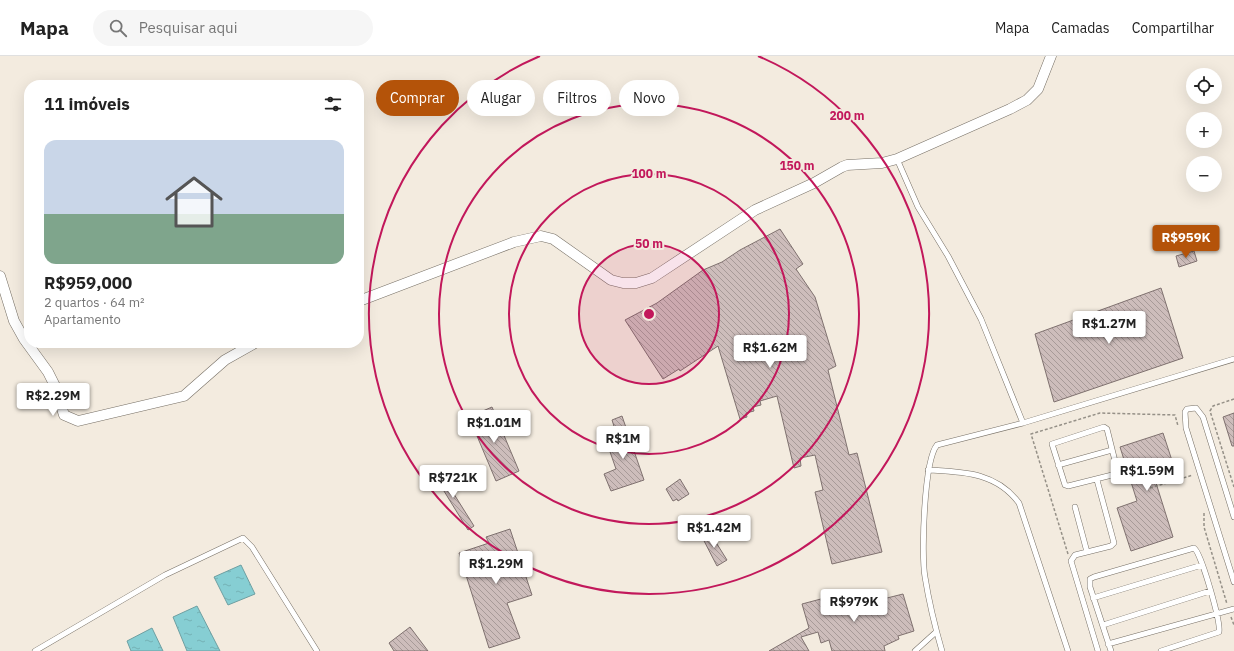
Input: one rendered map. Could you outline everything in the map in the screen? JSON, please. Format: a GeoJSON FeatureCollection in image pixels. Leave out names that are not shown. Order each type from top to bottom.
{"type":"FeatureCollection","features":[{"type":"Feature","properties":{"kind":"street"},"geometry":{"type":"LineString","coordinates":[[364,299],[514,242],[541,236],[553,239],[611,280],[630,284],[644,281],[694,252],[755,210],[814,183],[842,167],[848,165],[882,163],[897,159],[1010,110],[1035,94],[1043,81],[1051,56]]}},
{"type":"Feature","properties":{"kind":"street"},"geometry":{"type":"LineString","coordinates":[[0,276],[5,287],[14,321],[24,339]]}},
{"type":"Feature","properties":{"kind":"street"},"geometry":{"type":"LineString","coordinates":[[31,348],[48,372],[55,386],[64,414],[78,421],[189,394],[214,368],[246,348]]}},
{"type":"Feature","properties":{"kind":"lane"},"geometry":{"type":"LineString","coordinates":[[897,159],[916,203],[948,256],[981,319],[1023,424]]}},
{"type":"Feature","properties":{"kind":"lane"},"geometry":{"type":"LineString","coordinates":[[942,651],[936,632],[925,576],[923,556],[928,470],[932,451],[937,445],[1023,424],[1234,359]]}},
{"type":"Feature","properties":{"kind":"lane"},"geometry":{"type":"LineString","coordinates":[[1234,517],[1203,418],[1200,411],[1192,407],[1185,412],[1184,419],[1234,582]]}},
{"type":"Feature","properties":{"kind":"lane"},"geometry":{"type":"LineString","coordinates":[[1104,427],[1107,429],[1112,450],[1117,469],[1116,474],[1097,480],[1066,486],[1052,444],[1104,427]]}},
{"type":"Feature","properties":{"kind":"lane"},"geometry":{"type":"LineString","coordinates":[[1058,465],[1112,450]]}},
{"type":"Feature","properties":{"kind":"lane"},"geometry":{"type":"LineString","coordinates":[[928,470],[972,473],[1001,485],[1011,492],[1019,503],[1068,651]]}},
{"type":"Feature","properties":{"kind":"lane"},"geometry":{"type":"LineString","coordinates":[[1097,480],[1114,543],[1111,546],[1075,555],[1071,561],[1098,651]]}},
{"type":"Feature","properties":{"kind":"lane"},"geometry":{"type":"LineString","coordinates":[[1075,508],[1087,552]]}},
{"type":"Feature","properties":{"kind":"lane"},"geometry":{"type":"LineString","coordinates":[[35,651],[166,575],[243,538],[252,547],[316,651]]}},
{"type":"Feature","properties":{"kind":"lane"},"geometry":{"type":"LineString","coordinates":[[1111,651],[1089,582],[1094,577],[1190,549],[1196,550],[1202,565],[1220,628],[1218,633],[1161,651]]}},
{"type":"Feature","properties":{"kind":"lane"},"geometry":{"type":"LineString","coordinates":[[1093,598],[1202,565]]}},
{"type":"Feature","properties":{"kind":"lane"},"geometry":{"type":"LineString","coordinates":[[1103,625],[1210,592]]}},
{"type":"Feature","properties":{"kind":"lane"},"geometry":{"type":"LineString","coordinates":[[1108,644],[1232,610]]}},
{"type":"Feature","properties":{"kind":"lane"},"geometry":{"type":"LineString","coordinates":[[915,651],[936,632]]}},
{"type":"Feature","properties":{"kind":"path"},"geometry":{"type":"LineString","coordinates":[[1234,399],[1213,406],[1210,411],[1234,487]]}},
{"type":"Feature","properties":{"kind":"path"},"geometry":{"type":"LineString","coordinates":[[1068,554],[1031,434],[1100,413],[1174,416],[1180,430]]}},
{"type":"Feature","properties":{"kind":"path"},"geometry":{"type":"LineString","coordinates":[[1218,468],[1227,465]]}},
{"type":"Feature","properties":{"kind":"path"},"geometry":{"type":"LineString","coordinates":[[1150,488],[1201,473]]}},
{"type":"Feature","properties":{"kind":"path"},"geometry":{"type":"LineString","coordinates":[[1204,512],[1204,527],[1232,610],[1234,625]]}},
{"type":"Feature","properties":{"kind":"water"},"geometry":{"type":"Polygon","coordinates":[[[241,565],[255,594],[228,605],[214,577],[241,565]]]}},
{"type":"Feature","properties":{"kind":"water"},"geometry":{"type":"Polygon","coordinates":[[[197,606],[220,651],[187,651],[173,617],[197,606]]]}},
{"type":"Feature","properties":{"kind":"water"},"geometry":{"type":"Polygon","coordinates":[[[152,628],[163,651],[131,651],[127,641],[152,628]]]}},
{"type":"Feature","properties":{"kind":"building"},"geometry":{"type":"Polygon","coordinates":[[[780,229],[803,264],[796,269],[815,297],[836,366],[828,370],[849,455],[857,453],[882,552],[832,564],[815,492],[823,490],[815,455],[800,458],[801,466],[794,468],[777,396],[760,401],[761,405],[753,407],[754,411],[746,413],[747,417],[740,419],[718,346],[680,371],[679,369],[663,379],[625,320],[657,303],[703,270],[722,262],[740,250],[780,229]]]}},
{"type":"Feature","properties":{"kind":"building"},"geometry":{"type":"Polygon","coordinates":[[[1194,251],[1197,261],[1179,267],[1176,256],[1194,251]]]}},
{"type":"Feature","properties":{"kind":"building"},"geometry":{"type":"Polygon","coordinates":[[[1161,288],[1183,358],[1054,402],[1035,334],[1161,288]]]}},
{"type":"Feature","properties":{"kind":"building"},"geometry":{"type":"Polygon","coordinates":[[[492,407],[519,471],[496,481],[469,417],[492,407]]]}},
{"type":"Feature","properties":{"kind":"building"},"geometry":{"type":"Polygon","coordinates":[[[1234,413],[1234,446],[1232,446],[1223,417],[1234,413]]]}},
{"type":"Feature","properties":{"kind":"building"},"geometry":{"type":"Polygon","coordinates":[[[622,416],[644,480],[611,491],[604,474],[616,469],[608,446],[619,442],[612,420],[622,416]]]}},
{"type":"Feature","properties":{"kind":"building"},"geometry":{"type":"Polygon","coordinates":[[[1163,433],[1177,476],[1156,483],[1173,537],[1131,551],[1117,508],[1137,501],[1120,447],[1163,433]]]}},
{"type":"Feature","properties":{"kind":"building"},"geometry":{"type":"Polygon","coordinates":[[[437,467],[474,526],[468,530],[431,470],[437,467]]]}},
{"type":"Feature","properties":{"kind":"building"},"geometry":{"type":"Polygon","coordinates":[[[680,479],[689,494],[678,501],[677,499],[673,501],[666,489],[680,479]]]}},
{"type":"Feature","properties":{"kind":"building"},"geometry":{"type":"Polygon","coordinates":[[[510,529],[532,595],[507,603],[520,638],[489,648],[459,553],[489,543],[486,537],[510,529]]]}},
{"type":"Feature","properties":{"kind":"building"},"geometry":{"type":"Polygon","coordinates":[[[707,531],[712,536],[727,560],[717,566],[701,535],[707,531]]]}},
{"type":"Feature","properties":{"kind":"building"},"geometry":{"type":"Polygon","coordinates":[[[851,591],[852,596],[868,591],[869,596],[877,593],[878,598],[886,596],[887,598],[903,594],[914,631],[898,636],[899,639],[884,646],[885,651],[832,651],[829,640],[821,643],[818,632],[801,637],[809,651],[769,651],[809,628],[802,604],[851,591]]]}},
{"type":"Feature","properties":{"kind":"building"},"geometry":{"type":"Polygon","coordinates":[[[410,627],[428,651],[394,651],[389,643],[410,627]]]}}]}
